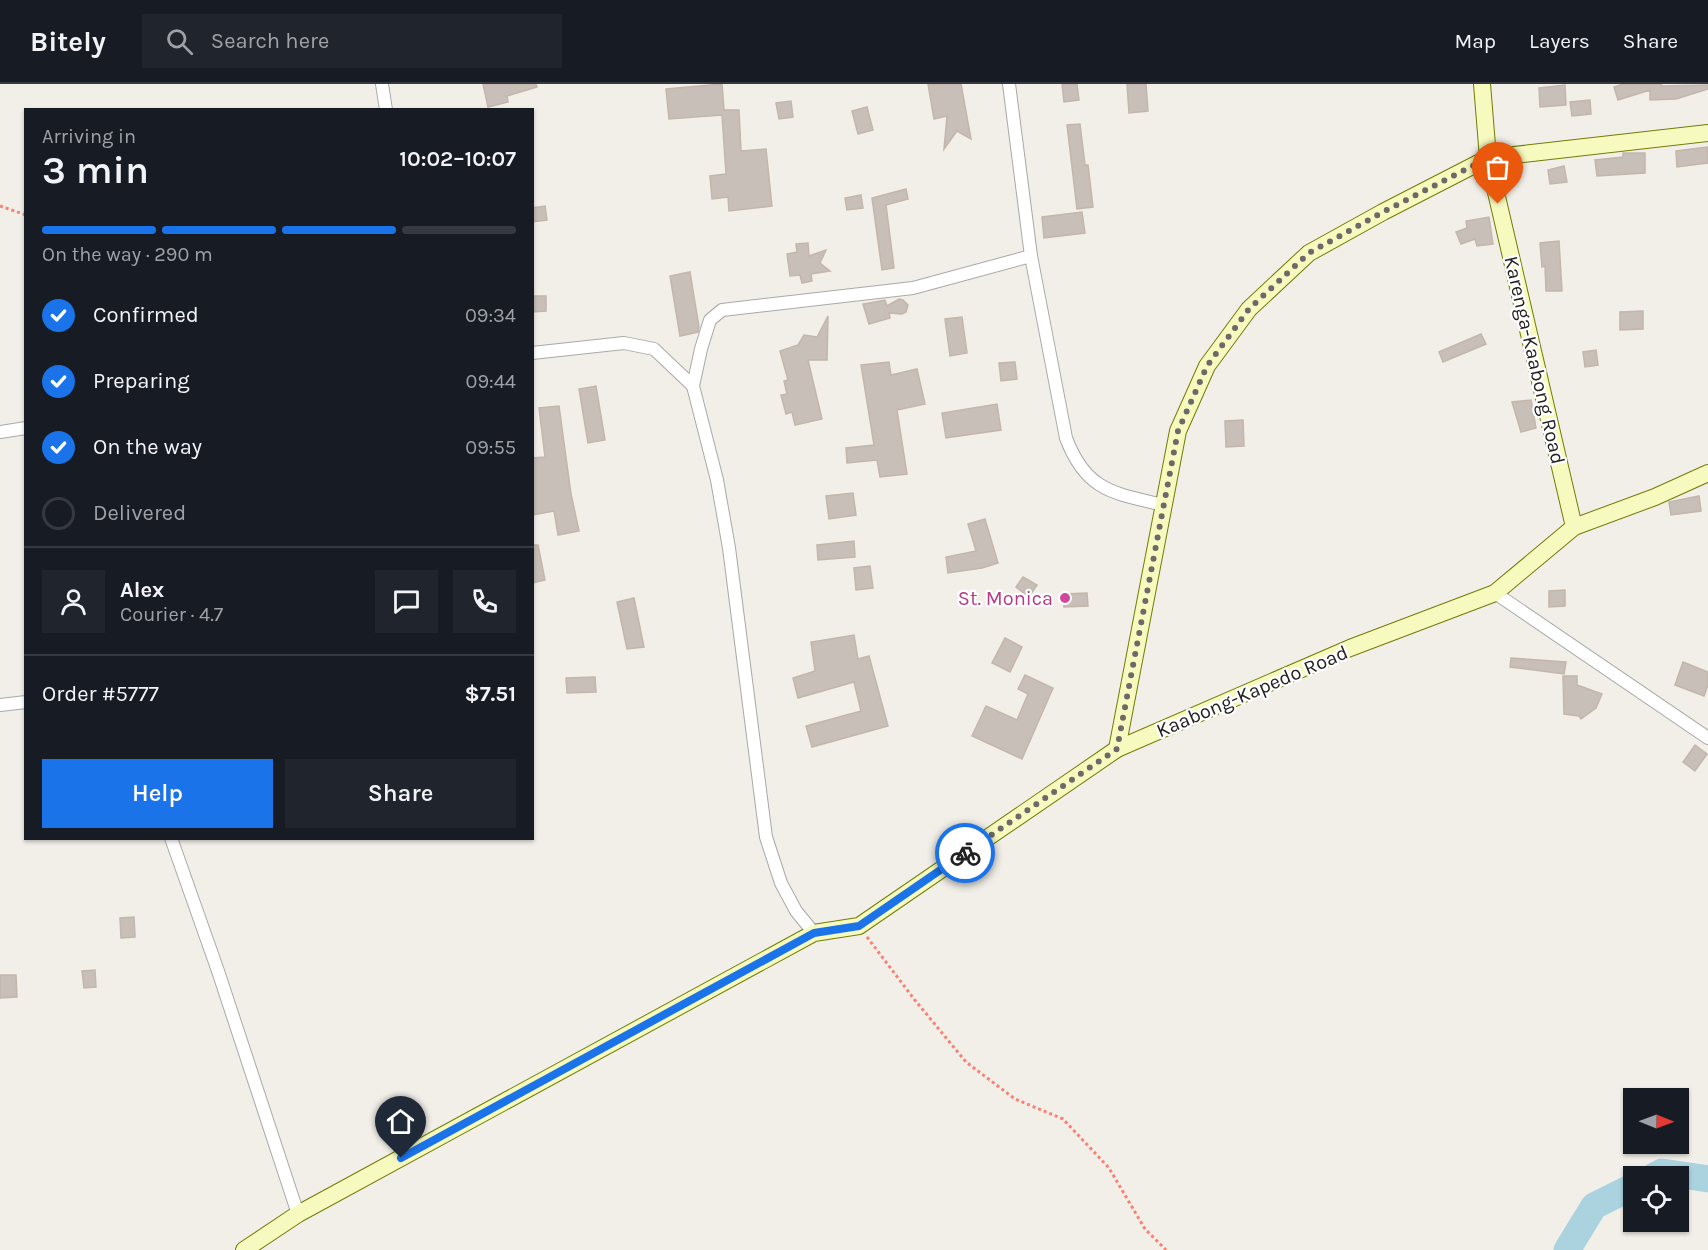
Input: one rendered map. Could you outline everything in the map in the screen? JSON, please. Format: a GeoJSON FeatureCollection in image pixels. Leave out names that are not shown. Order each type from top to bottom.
{"type":"FeatureCollection","features":[{"type":"Feature","properties":{"kind":"main road","name":"Karenga-Kaabong Road"},"geometry":{"type":"LineString","coordinates":[[1482,84],[1488,158],[1574,527]]}},
{"type":"Feature","properties":{"kind":"main road"},"geometry":{"type":"LineString","coordinates":[[1117,749],[1178,431],[1207,366],[1249,309],[1309,253],[1488,158],[1708,133]]}},
{"type":"Feature","properties":{"kind":"main road","name":"Kaabong-Kapedo Road"},"geometry":{"type":"LineString","coordinates":[[244,1250],[298,1214],[814,933],[859,926],[1117,749],[1350,648],[1495,593],[1574,527],[1655,497],[1708,473]]}},
{"type":"Feature","properties":{"kind":"street"},"geometry":{"type":"LineString","coordinates":[[382,84],[386,108]]}},
{"type":"Feature","properties":{"kind":"street"},"geometry":{"type":"LineString","coordinates":[[1010,84],[1031,256],[1066,438],[1082,468],[1095,483],[1113,493],[1163,505]]}},
{"type":"Feature","properties":{"kind":"street"},"geometry":{"type":"LineString","coordinates":[[814,933],[796,911],[781,883],[766,837],[729,548],[717,480],[693,386],[700,349],[710,320],[722,310],[913,288],[1031,256]]}},
{"type":"Feature","properties":{"kind":"street"},"geometry":{"type":"LineString","coordinates":[[534,353],[624,343],[654,349],[693,386]]}},
{"type":"Feature","properties":{"kind":"street"},"geometry":{"type":"LineString","coordinates":[[0,432],[24,428]]}},
{"type":"Feature","properties":{"kind":"street"},"geometry":{"type":"LineString","coordinates":[[1495,593],[1708,738]]}},
{"type":"Feature","properties":{"kind":"street"},"geometry":{"type":"LineString","coordinates":[[0,705],[24,702]]}},
{"type":"Feature","properties":{"kind":"street"},"geometry":{"type":"LineString","coordinates":[[172,840],[218,971],[298,1214]]}},
{"type":"Feature","properties":{"kind":"path"},"geometry":{"type":"LineString","coordinates":[[0,206],[24,214]]}},
{"type":"Feature","properties":{"kind":"path"},"geometry":{"type":"LineString","coordinates":[[859,926],[914,999],[966,1062],[1015,1099],[1063,1119],[1109,1168],[1145,1229],[1166,1250]]}},
{"type":"Feature","properties":{"kind":"building"},"geometry":{"type":"Polygon","coordinates":[[[483,84],[536,84],[537,87],[507,96],[508,102],[488,107],[483,84]]]}},
{"type":"Feature","properties":{"kind":"building"},"geometry":{"type":"Polygon","coordinates":[[[722,84],[724,110],[739,110],[741,151],[766,149],[772,206],[729,211],[728,197],[712,199],[710,176],[726,174],[722,115],[669,119],[666,89],[722,84]]]}},
{"type":"Feature","properties":{"kind":"building"},"geometry":{"type":"Polygon","coordinates":[[[928,84],[961,84],[971,139],[957,131],[944,149],[947,116],[934,119],[928,84]]]}},
{"type":"Feature","properties":{"kind":"building"},"geometry":{"type":"Polygon","coordinates":[[[1062,84],[1077,84],[1079,100],[1064,102],[1062,84]]]}},
{"type":"Feature","properties":{"kind":"building"},"geometry":{"type":"Polygon","coordinates":[[[1127,84],[1146,84],[1148,111],[1129,113],[1127,84]]]}},
{"type":"Feature","properties":{"kind":"building"},"geometry":{"type":"Polygon","coordinates":[[[1623,84],[1708,85],[1708,89],[1676,99],[1650,100],[1650,90],[1618,100],[1614,87],[1623,84]]]}},
{"type":"Feature","properties":{"kind":"building"},"geometry":{"type":"Polygon","coordinates":[[[1565,85],[1566,105],[1540,107],[1539,88],[1565,85]]]}},
{"type":"Feature","properties":{"kind":"building"},"geometry":{"type":"Polygon","coordinates":[[[1590,100],[1591,114],[1572,116],[1570,102],[1590,100]]]}},
{"type":"Feature","properties":{"kind":"building"},"geometry":{"type":"Polygon","coordinates":[[[791,101],[793,117],[779,119],[776,103],[791,101]]]}},
{"type":"Feature","properties":{"kind":"building"},"geometry":{"type":"Polygon","coordinates":[[[867,107],[873,130],[858,134],[852,111],[867,107]]]}},
{"type":"Feature","properties":{"kind":"building"},"geometry":{"type":"Polygon","coordinates":[[[1080,124],[1093,207],[1077,209],[1067,125],[1080,124]]]}},
{"type":"Feature","properties":{"kind":"building"},"geometry":{"type":"Polygon","coordinates":[[[1708,147],[1708,163],[1677,167],[1676,151],[1708,147]]]}},
{"type":"Feature","properties":{"kind":"building"},"geometry":{"type":"Polygon","coordinates":[[[1623,153],[1645,153],[1645,173],[1597,176],[1595,160],[1623,157],[1623,153]]]}},
{"type":"Feature","properties":{"kind":"building"},"geometry":{"type":"Polygon","coordinates":[[[1564,166],[1567,182],[1550,184],[1548,170],[1564,166]]]}},
{"type":"Feature","properties":{"kind":"building"},"geometry":{"type":"Polygon","coordinates":[[[906,189],[908,199],[886,205],[894,268],[882,270],[872,198],[906,189]]]}},
{"type":"Feature","properties":{"kind":"building"},"geometry":{"type":"Polygon","coordinates":[[[861,195],[863,208],[847,210],[845,198],[861,195]]]}},
{"type":"Feature","properties":{"kind":"building"},"geometry":{"type":"Polygon","coordinates":[[[545,206],[547,220],[534,222],[534,208],[545,206]]]}},
{"type":"Feature","properties":{"kind":"building"},"geometry":{"type":"Polygon","coordinates":[[[1082,212],[1085,233],[1044,238],[1042,217],[1082,212]]]}},
{"type":"Feature","properties":{"kind":"building"},"geometry":{"type":"Polygon","coordinates":[[[1489,217],[1493,244],[1477,246],[1475,239],[1461,244],[1456,232],[1467,228],[1466,221],[1489,217]]]}},
{"type":"Feature","properties":{"kind":"building"},"geometry":{"type":"Polygon","coordinates":[[[1559,241],[1562,291],[1546,291],[1545,266],[1542,267],[1540,243],[1559,241]]]}},
{"type":"Feature","properties":{"kind":"building"},"geometry":{"type":"Polygon","coordinates":[[[808,243],[809,256],[826,250],[820,263],[830,271],[811,274],[812,281],[802,283],[800,275],[790,276],[787,254],[797,252],[796,244],[808,243]]]}},
{"type":"Feature","properties":{"kind":"building"},"geometry":{"type":"Polygon","coordinates":[[[690,272],[699,327],[698,332],[680,336],[670,276],[690,272]]]}},
{"type":"Feature","properties":{"kind":"building"},"geometry":{"type":"Polygon","coordinates":[[[534,296],[546,296],[546,311],[534,312],[534,296]]]}},
{"type":"Feature","properties":{"kind":"building"},"geometry":{"type":"Polygon","coordinates":[[[899,299],[908,305],[906,312],[889,313],[890,318],[869,324],[863,304],[885,300],[887,306],[899,299]]]}},
{"type":"Feature","properties":{"kind":"building"},"geometry":{"type":"Polygon","coordinates":[[[1643,311],[1643,329],[1620,330],[1620,312],[1643,311]]]}},
{"type":"Feature","properties":{"kind":"building"},"geometry":{"type":"Polygon","coordinates":[[[828,316],[827,360],[808,360],[822,419],[795,425],[792,412],[786,414],[781,395],[787,394],[784,381],[788,380],[780,351],[798,345],[804,335],[817,337],[828,316]]]}},
{"type":"Feature","properties":{"kind":"building"},"geometry":{"type":"Polygon","coordinates":[[[962,317],[967,353],[950,356],[945,319],[962,317]]]}},
{"type":"Feature","properties":{"kind":"building"},"geometry":{"type":"Polygon","coordinates":[[[1481,334],[1486,344],[1443,362],[1439,352],[1481,334]]]}},
{"type":"Feature","properties":{"kind":"building"},"geometry":{"type":"Polygon","coordinates":[[[1596,350],[1598,365],[1585,367],[1583,352],[1596,350]]]}},
{"type":"Feature","properties":{"kind":"building"},"geometry":{"type":"Polygon","coordinates":[[[889,362],[891,375],[917,369],[925,404],[897,410],[907,474],[880,477],[877,460],[847,463],[846,448],[874,445],[861,365],[889,362]]]}},
{"type":"Feature","properties":{"kind":"building"},"geometry":{"type":"Polygon","coordinates":[[[1015,362],[1017,379],[1001,381],[999,363],[1015,362]]]}},
{"type":"Feature","properties":{"kind":"building"},"geometry":{"type":"Polygon","coordinates":[[[596,386],[605,440],[588,443],[579,389],[596,386]]]}},
{"type":"Feature","properties":{"kind":"building"},"geometry":{"type":"Polygon","coordinates":[[[1531,400],[1536,428],[1521,432],[1512,402],[1531,400]]]}},
{"type":"Feature","properties":{"kind":"building"},"geometry":{"type":"Polygon","coordinates":[[[997,404],[1001,430],[946,438],[942,413],[997,404]]]}},
{"type":"Feature","properties":{"kind":"building"},"geometry":{"type":"Polygon","coordinates":[[[559,406],[571,494],[579,531],[558,535],[554,511],[534,515],[534,458],[545,457],[539,408],[559,406]]]}},
{"type":"Feature","properties":{"kind":"building"},"geometry":{"type":"Polygon","coordinates":[[[1243,420],[1244,446],[1226,447],[1225,421],[1243,420]]]}},
{"type":"Feature","properties":{"kind":"building"},"geometry":{"type":"Polygon","coordinates":[[[853,493],[856,515],[829,519],[826,496],[853,493]]]}},
{"type":"Feature","properties":{"kind":"building"},"geometry":{"type":"Polygon","coordinates":[[[1699,496],[1701,511],[1671,515],[1669,502],[1699,496]]]}},
{"type":"Feature","properties":{"kind":"building"},"geometry":{"type":"Polygon","coordinates":[[[985,519],[998,563],[948,573],[946,557],[976,551],[968,524],[985,519]]]}},
{"type":"Feature","properties":{"kind":"building"},"geometry":{"type":"Polygon","coordinates":[[[854,541],[855,557],[818,560],[817,545],[854,541]]]}},
{"type":"Feature","properties":{"kind":"building"},"geometry":{"type":"Polygon","coordinates":[[[534,545],[538,545],[545,580],[534,583],[534,545]]]}},
{"type":"Feature","properties":{"kind":"building"},"geometry":{"type":"Polygon","coordinates":[[[870,566],[873,588],[856,590],[854,568],[870,566]]]}},
{"type":"Feature","properties":{"kind":"building"},"geometry":{"type":"Polygon","coordinates":[[[1023,577],[1037,585],[1029,597],[1016,587],[1023,577]]]}},
{"type":"Feature","properties":{"kind":"building"},"geometry":{"type":"Polygon","coordinates":[[[1565,590],[1565,606],[1549,607],[1549,591],[1565,590]]]}},
{"type":"Feature","properties":{"kind":"building"},"geometry":{"type":"Polygon","coordinates":[[[1087,593],[1088,606],[1064,607],[1063,594],[1087,593]]]}},
{"type":"Feature","properties":{"kind":"building"},"geometry":{"type":"Polygon","coordinates":[[[634,598],[644,647],[627,649],[617,602],[634,598]]]}},
{"type":"Feature","properties":{"kind":"building"},"geometry":{"type":"Polygon","coordinates":[[[854,635],[858,659],[869,656],[888,726],[812,747],[806,726],[861,711],[854,682],[798,698],[793,678],[815,671],[811,642],[854,635]]]}},
{"type":"Feature","properties":{"kind":"building"},"geometry":{"type":"Polygon","coordinates":[[[1005,638],[1022,647],[1010,672],[992,663],[1005,638]]]}},
{"type":"Feature","properties":{"kind":"building"},"geometry":{"type":"Polygon","coordinates":[[[1511,658],[1566,662],[1564,674],[1510,667],[1511,658]]]}},
{"type":"Feature","properties":{"kind":"building"},"geometry":{"type":"Polygon","coordinates":[[[1683,662],[1708,672],[1708,685],[1704,696],[1675,685],[1683,662]]]}},
{"type":"Feature","properties":{"kind":"building"},"geometry":{"type":"Polygon","coordinates":[[[1025,675],[1053,688],[1022,759],[972,736],[986,706],[1017,720],[1028,694],[1018,689],[1025,675]]]}},
{"type":"Feature","properties":{"kind":"building"},"geometry":{"type":"Polygon","coordinates":[[[1563,676],[1577,676],[1577,685],[1602,694],[1596,708],[1581,719],[1579,716],[1564,714],[1563,676]]]}},
{"type":"Feature","properties":{"kind":"building"},"geometry":{"type":"Polygon","coordinates":[[[595,677],[596,692],[567,693],[566,678],[595,677]]]}},
{"type":"Feature","properties":{"kind":"building"},"geometry":{"type":"Polygon","coordinates":[[[1695,745],[1707,754],[1695,771],[1683,762],[1695,745]]]}},
{"type":"Feature","properties":{"kind":"building"},"geometry":{"type":"Polygon","coordinates":[[[134,917],[135,937],[121,938],[120,918],[134,917]]]}},
{"type":"Feature","properties":{"kind":"building"},"geometry":{"type":"Polygon","coordinates":[[[95,970],[96,987],[84,988],[82,971],[95,970]]]}},
{"type":"Feature","properties":{"kind":"building"},"geometry":{"type":"Polygon","coordinates":[[[0,975],[16,975],[17,997],[0,998],[0,975]]]}},
{"type":"Feature","properties":{"kind":"waterway"},"geometry":{"type":"LineString","coordinates":[[1689,1176],[1708,1179]]}},
{"type":"Feature","properties":{"kind":"waterway"},"geometry":{"type":"LineString","coordinates":[[1567,1250],[1594,1206],[1623,1192]]}},
{"type":"Feature","properties":{"kind":"way so far"},"geometry":{"type":"LineString","coordinates":[[965,853],[1117,749],[1178,431],[1207,366],[1249,309],[1309,253],[1488,158],[1498,204]]}},
{"type":"Feature","properties":{"kind":"place","name":"St. Monica"},"geometry":{"type":"Point","coordinates":[1065,598]}},
{"type":"Feature","properties":{"kind":"route"},"geometry":{"type":"LineString","coordinates":[[401,1158],[814,933],[859,926],[965,853]]}}]}
